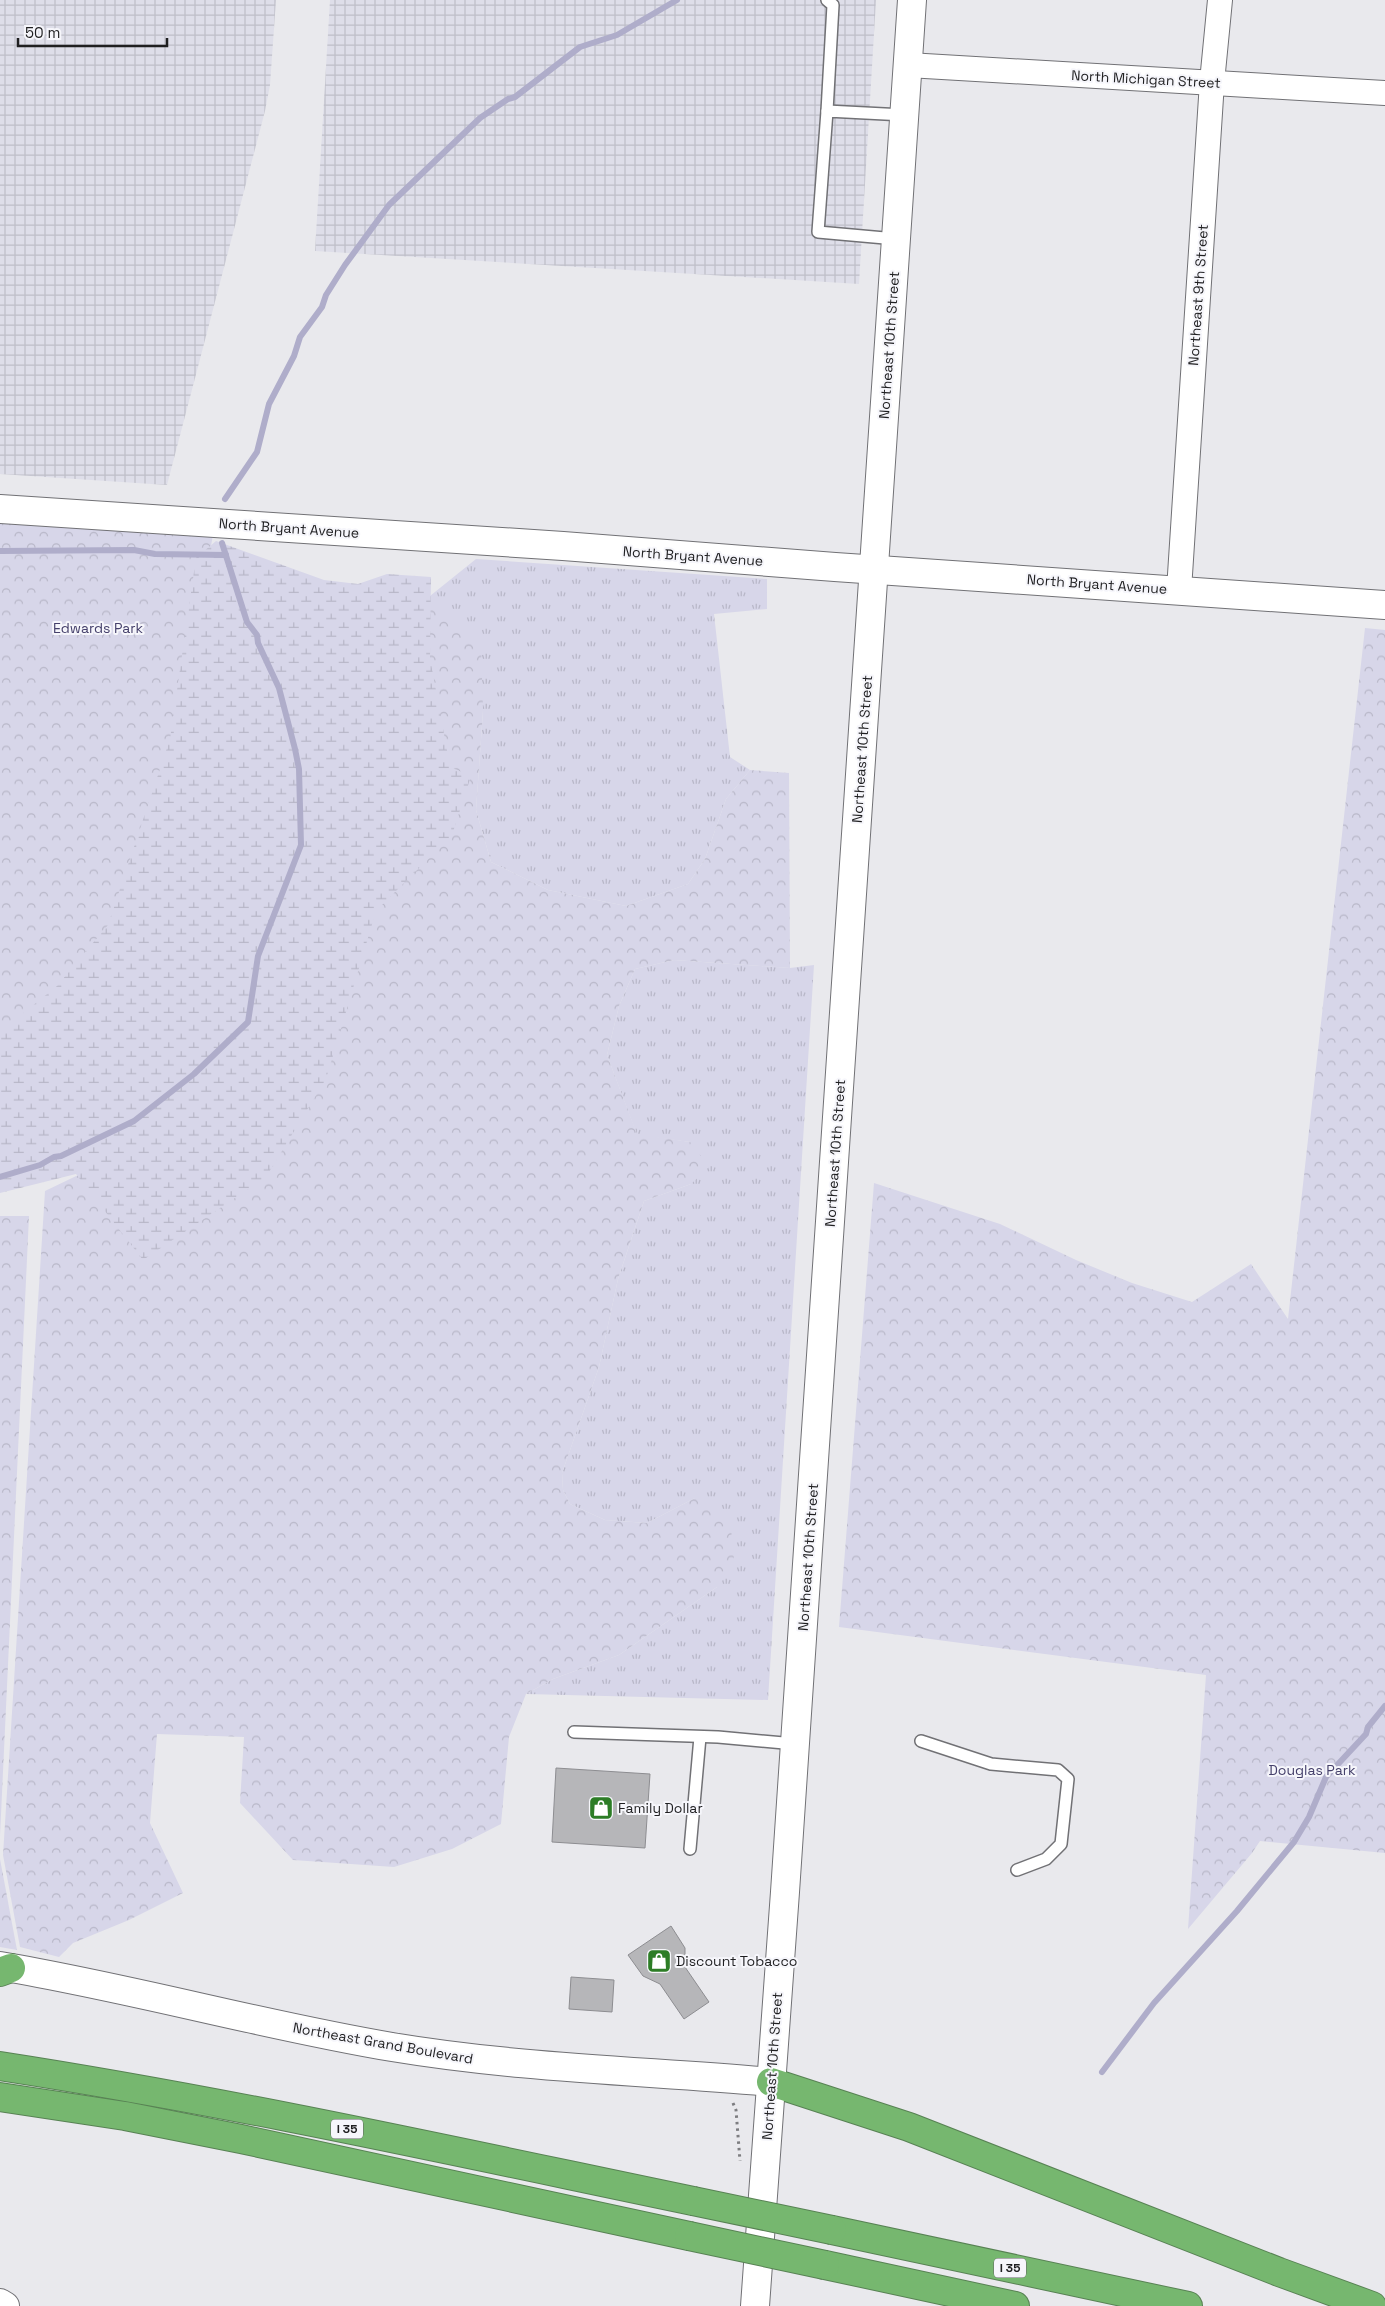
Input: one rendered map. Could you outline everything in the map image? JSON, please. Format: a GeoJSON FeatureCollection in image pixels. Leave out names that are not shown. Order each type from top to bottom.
{"type":"FeatureCollection","features":[{"type":"Feature","properties":{"kind":"highway","name":"I 35"},"geometry":{"type":"LineString","coordinates":[[0,2066],[134,2086],[261,2111],[1188,2306]]}},
{"type":"Feature","properties":{"kind":"highway"},"geometry":{"type":"LineString","coordinates":[[771,2082],[909,2127],[1279,2272],[1372,2306]]}},
{"type":"Feature","properties":{"kind":"highway","name":"I 35"},"geometry":{"type":"LineString","coordinates":[[0,2097],[125,2116],[242,2139],[1015,2306]]}},
{"type":"Feature","properties":{"kind":"main road","name":"Northeast 10th Street"},"geometry":{"type":"LineString","coordinates":[[755,2306],[875,570],[912,0]]}},
{"type":"Feature","properties":{"kind":"main road","name":"North Bryant Avenue"},"geometry":{"type":"LineString","coordinates":[[0,509],[563,546],[875,570],[1385,605]]}},
{"type":"Feature","properties":{"kind":"main road","name":"Northeast Grand Boulevard"},"geometry":{"type":"LineString","coordinates":[[4,1969],[296,2028],[485,2061],[771,2082]]}},
{"type":"Feature","properties":{"kind":"main road"},"geometry":{"type":"LineString","coordinates":[[0,2303],[6,2306]]}},
{"type":"Feature","properties":{"kind":"street","name":"Northeast 9th Street"},"geometry":{"type":"LineString","coordinates":[[1179,590],[1212,82],[1220,0]]}},
{"type":"Feature","properties":{"kind":"street","name":"North Michigan Street"},"geometry":{"type":"LineString","coordinates":[[908,65],[1385,93]]}},
{"type":"Feature","properties":{"kind":"lane"},"geometry":{"type":"LineString","coordinates":[[826,0],[833,5],[818,232],[896,239]]}},
{"type":"Feature","properties":{"kind":"lane"},"geometry":{"type":"LineString","coordinates":[[827,111],[904,116]]}},
{"type":"Feature","properties":{"kind":"lane"},"geometry":{"type":"LineString","coordinates":[[574,1732],[700,1737],[795,1744]]}},
{"type":"Feature","properties":{"kind":"lane"},"geometry":{"type":"LineString","coordinates":[[690,1849],[700,1737]]}},
{"type":"Feature","properties":{"kind":"lane"},"geometry":{"type":"LineString","coordinates":[[921,1741],[991,1764],[1058,1770],[1068,1779],[1061,1844],[1046,1858],[1018,1870]]}},
{"type":"Feature","properties":{"kind":"shaded area"},"geometry":{"type":"Polygon","coordinates":[[[0,0],[276,0],[270,85],[265,111],[167,485],[0,474],[0,0]]]}},
{"type":"Feature","properties":{"kind":"shaded area"},"geometry":{"type":"Polygon","coordinates":[[[330,0],[876,0],[859,284],[315,251],[330,0]]]}},
{"type":"Feature","properties":{"kind":"green space","name":"Edwards Park"},"geometry":{"type":"Polygon","coordinates":[[[0,520],[213,534],[175,765],[205,829],[0,1054],[0,520]]]}},
{"type":"Feature","properties":{"kind":"green space"},"geometry":{"type":"Polygon","coordinates":[[[216,541],[324,580],[358,584],[387,574],[431,577],[430,658],[450,767],[471,776],[452,835],[376,911],[326,1079],[266,1177],[143,1260],[76,1174],[0,1193],[0,1032],[57,986],[108,925],[170,739],[196,558],[216,541]]]}},
{"type":"Feature","properties":{"kind":"green space"},"geometry":{"type":"Polygon","coordinates":[[[476,559],[767,579],[767,609],[714,614],[730,757],[750,770],[726,799],[705,859],[688,884],[626,906],[548,890],[491,862],[476,810],[483,711],[425,600],[476,559]]]}},
{"type":"Feature","properties":{"kind":"green space"},"geometry":{"type":"Polygon","coordinates":[[[425,600],[443,608],[481,645],[483,711],[476,810],[491,862],[548,890],[626,906],[688,884],[705,859],[726,799],[750,770],[789,773],[790,968],[674,960],[635,969],[619,1006],[607,1055],[637,1134],[690,1142],[709,1167],[691,1184],[644,1201],[618,1279],[599,1367],[562,1473],[563,1490],[570,1504],[605,1520],[647,1523],[695,1498],[712,1502],[731,1529],[734,1559],[728,1574],[717,1587],[619,1655],[553,1679],[526,1694],[509,1737],[501,1824],[452,1849],[394,1867],[293,1860],[240,1803],[244,1737],[157,1734],[150,1823],[183,1893],[129,1920],[73,1943],[59,1957],[20,1947],[3,1855],[45,1191],[253,1091],[425,600]]]}},
{"type":"Feature","properties":{"kind":"green space","name":"Douglas Park"},"geometry":{"type":"Polygon","coordinates":[[[1365,628],[1385,630],[1385,1853],[1260,1841],[1188,1929],[1206,1675],[839,1627],[874,1183],[1000,1224],[1076,1260],[1132,1283],[1192,1302],[1251,1264],[1288,1319],[1365,628]]]}},
{"type":"Feature","properties":{"kind":"green space"},"geometry":{"type":"Polygon","coordinates":[[[674,960],[790,968],[814,965],[768,1700],[526,1694],[553,1679],[619,1655],[717,1587],[695,1498],[647,1523],[605,1520],[570,1504],[563,1490],[562,1473],[599,1367],[618,1279],[644,1201],[691,1184],[690,1142],[637,1135],[607,1055],[619,1006],[635,969],[674,960]]]}},
{"type":"Feature","properties":{"kind":"green space"},"geometry":{"type":"Polygon","coordinates":[[[0,1216],[29,1216],[0,1836],[0,1216]]]}},
{"type":"Feature","properties":{"kind":"green space"},"geometry":{"type":"Polygon","coordinates":[[[0,1859],[17,1950],[0,1947],[0,1859]]]}},
{"type":"Feature","properties":{"kind":"building","name":"Family Dollar"},"geometry":{"type":"Polygon","coordinates":[[[556,1768],[650,1774],[645,1848],[552,1842],[556,1768]]]}},
{"type":"Feature","properties":{"kind":"building","name":"Discount Tobacco"},"geometry":{"type":"Polygon","coordinates":[[[671,1926],[685,1948],[685,1967],[709,2002],[684,2019],[660,1984],[643,1976],[628,1955],[671,1926]]]}},
{"type":"Feature","properties":{"kind":"building"},"geometry":{"type":"Polygon","coordinates":[[[571,1977],[614,1980],[612,2012],[569,2009],[571,1977]]]}},
{"type":"Feature","properties":{"kind":"waterway"},"geometry":{"type":"LineString","coordinates":[[225,499],[257,452],[269,404],[294,356],[300,337],[322,307],[326,295],[345,265],[389,205],[480,118],[508,99],[515,97],[580,47],[617,35],[677,0]]}},
{"type":"Feature","properties":{"kind":"waterway"},"geometry":{"type":"LineString","coordinates":[[0,1177],[40,1165],[134,1121],[194,1074],[248,1022],[258,956],[301,845],[299,769],[279,688],[258,643],[257,635],[247,622],[222,543]]}},
{"type":"Feature","properties":{"kind":"waterway"},"geometry":{"type":"LineString","coordinates":[[0,551],[134,550],[155,554],[226,555]]}},
{"type":"Feature","properties":{"kind":"waterway"},"geometry":{"type":"LineString","coordinates":[[1102,2072],[1154,2003],[1237,1911],[1294,1842],[1309,1817],[1326,1777],[1366,1734],[1368,1727],[1385,1706]]}},
{"type":"Feature","properties":{"kind":"place","name":"Family Dollar"},"geometry":{"type":"Point","coordinates":[601,1808]}},
{"type":"Feature","properties":{"kind":"place","name":"Discount Tobacco"},"geometry":{"type":"Point","coordinates":[659,1961]}}]}
